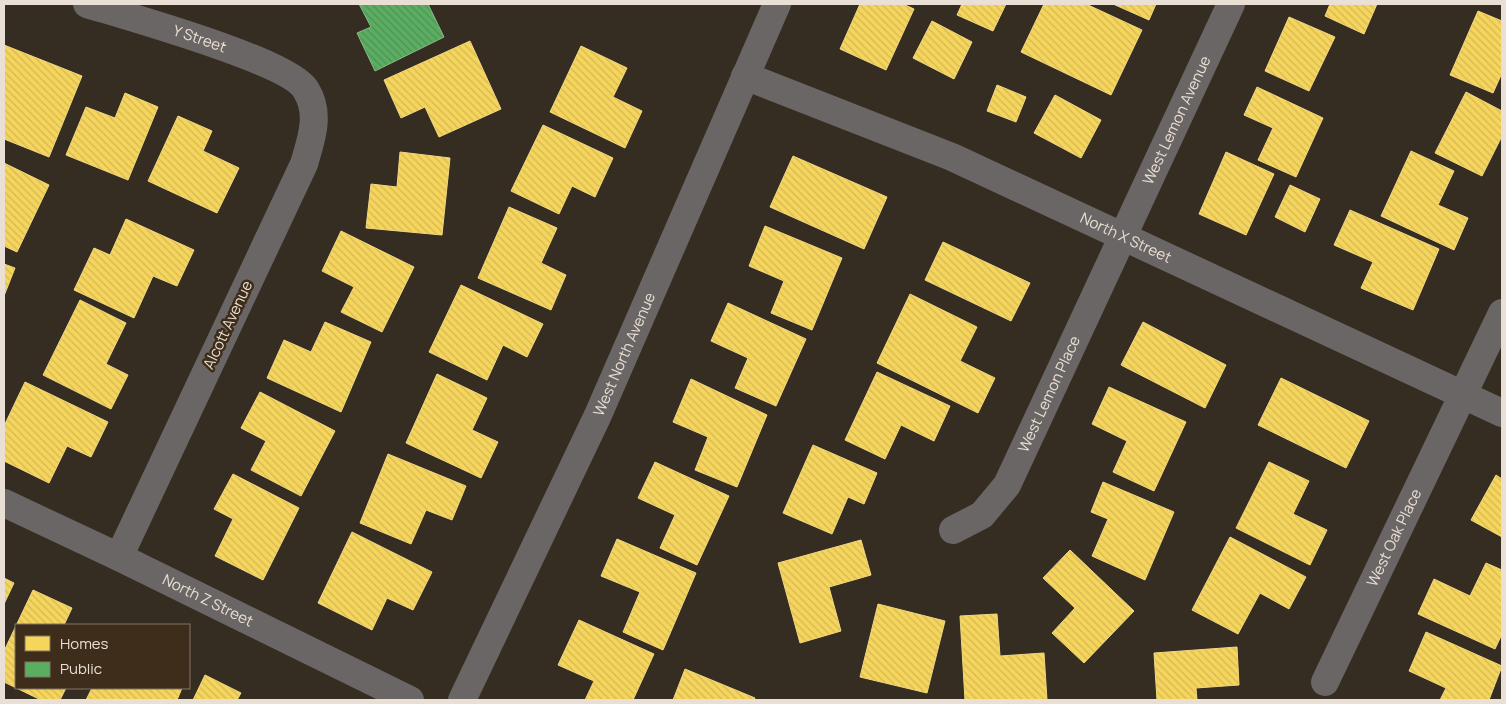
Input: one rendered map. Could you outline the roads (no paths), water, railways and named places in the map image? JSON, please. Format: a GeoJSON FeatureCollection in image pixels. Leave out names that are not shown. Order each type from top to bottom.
{"type":"FeatureCollection","features":[{"type":"Feature","properties":{"kind":"street","name":"Y Street"},"geometry":{"type":"LineString","coordinates":[[87,4],[235,51],[289,75],[306,88]]}},
{"type":"Feature","properties":{"kind":"street","name":"West North Avenue"},"geometry":{"type":"LineString","coordinates":[[462,700],[598,415],[777,4]]}},
{"type":"Feature","properties":{"kind":"street","name":"West Lemon Avenue"},"geometry":{"type":"LineString","coordinates":[[1123,237],[1231,4]]}},
{"type":"Feature","properties":{"kind":"street","name":"North X Street"},"geometry":{"type":"LineString","coordinates":[[745,76],[952,157],[1502,413]]}},
{"type":"Feature","properties":{"kind":"street","name":"Alcott Avenue"},"geometry":{"type":"LineString","coordinates":[[119,557],[304,164],[315,123],[306,88]]}},
{"type":"Feature","properties":{"kind":"street","name":"West Lemon Place"},"geometry":{"type":"LineString","coordinates":[[953,530],[982,515],[1007,485],[1123,237]]}},
{"type":"Feature","properties":{"kind":"street","name":"West Oak Place"},"geometry":{"type":"LineString","coordinates":[[1325,682],[1502,313]]}},
{"type":"Feature","properties":{"kind":"street","name":"North Z Street"},"geometry":{"type":"LineString","coordinates":[[4,503],[119,557],[410,700]]}}]}
